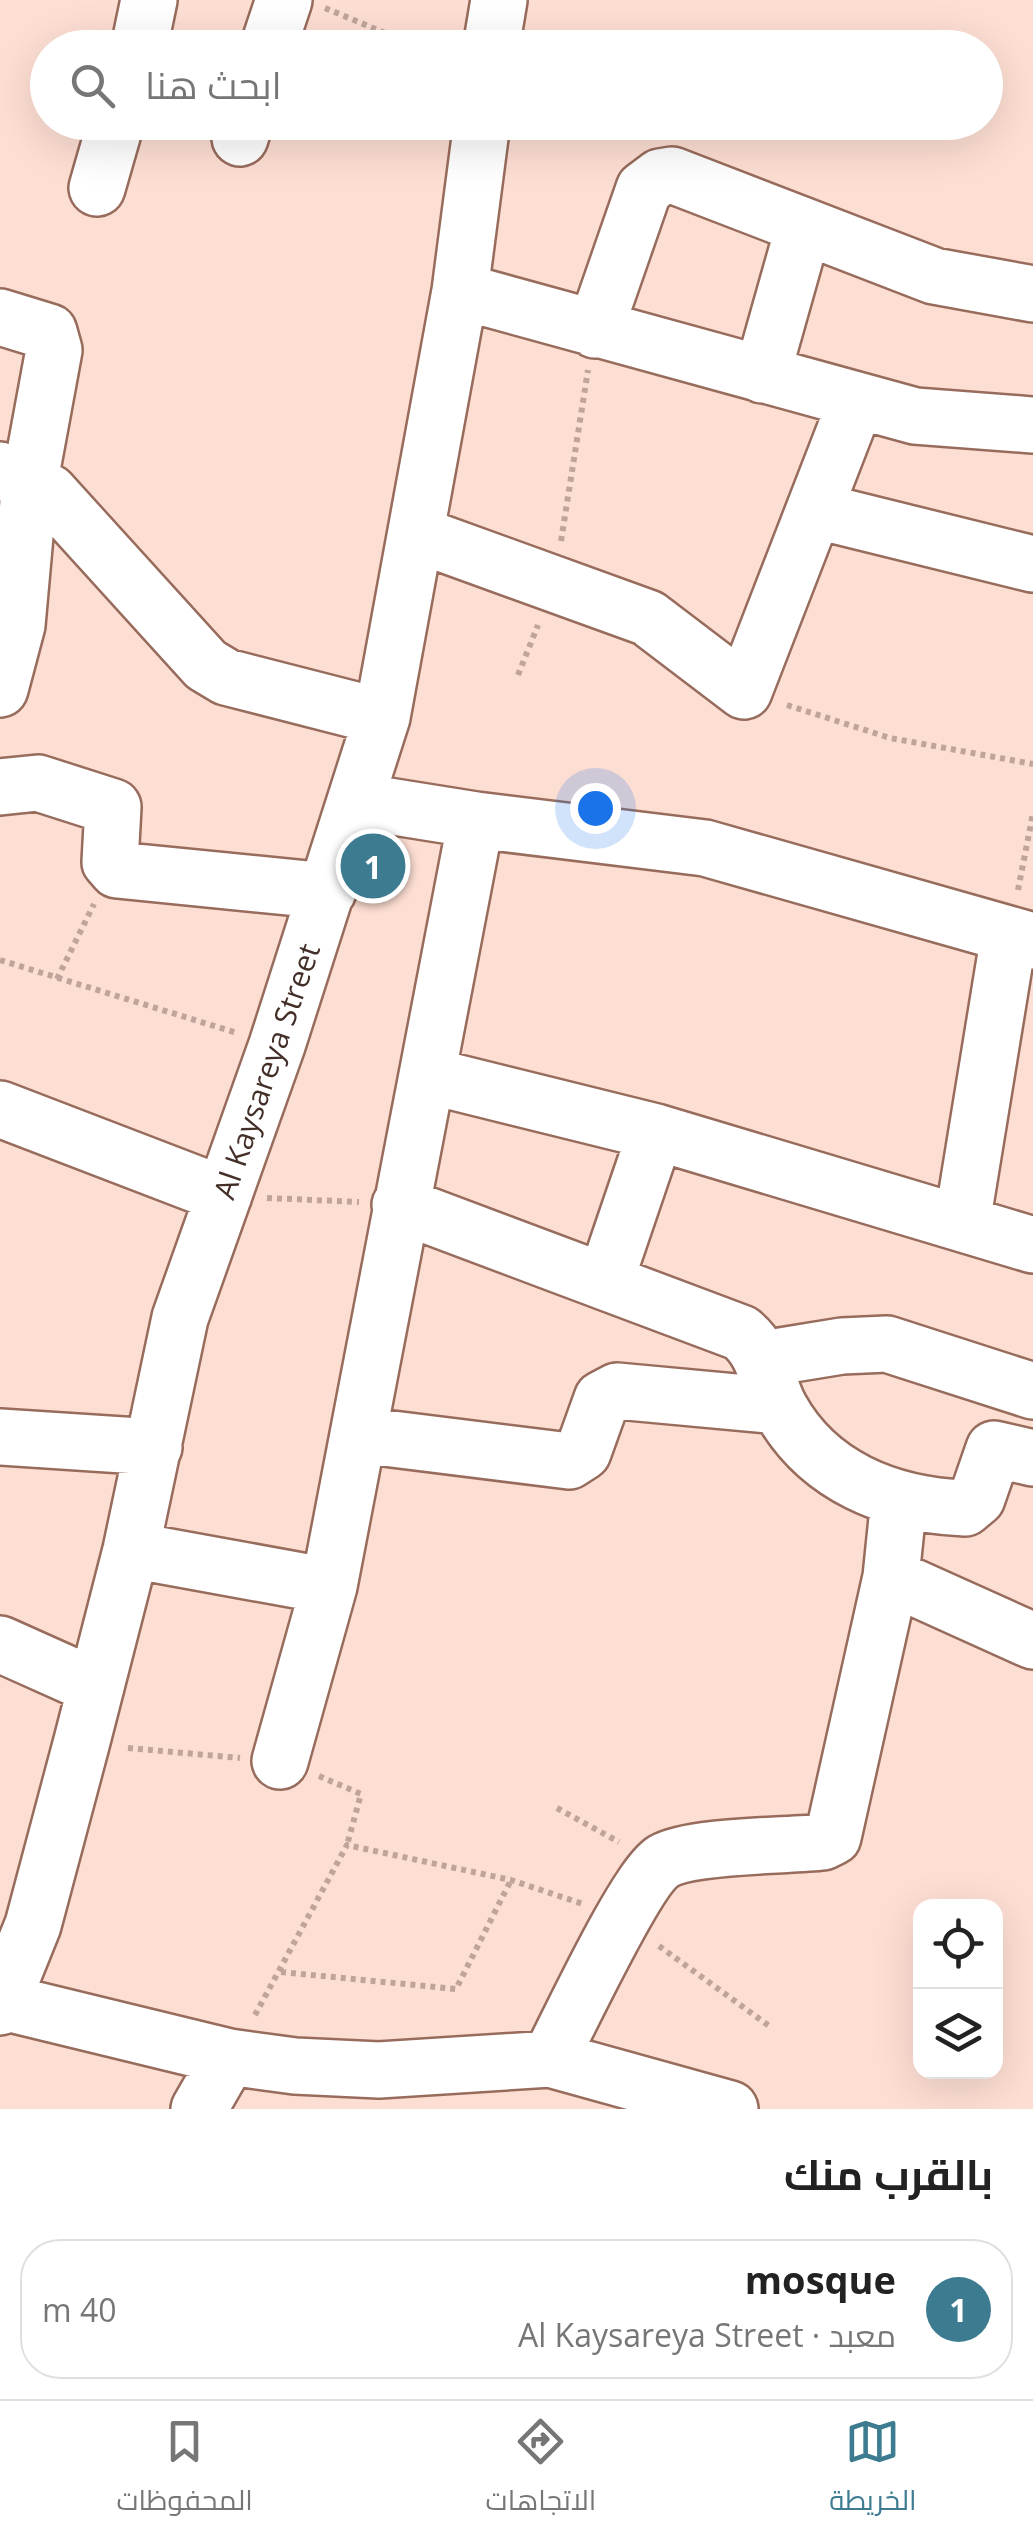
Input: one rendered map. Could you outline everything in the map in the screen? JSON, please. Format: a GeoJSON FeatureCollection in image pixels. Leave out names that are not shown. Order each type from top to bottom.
{"type":"FeatureCollection","features":[{"type":"Feature","properties":{"kind":"street"},"geometry":{"type":"LineString","coordinates":[[143,30],[149,0]]}},
{"type":"Feature","properties":{"kind":"street"},"geometry":{"type":"LineString","coordinates":[[495,30],[499,0]]}},
{"type":"Feature","properties":{"kind":"street"},"geometry":{"type":"LineString","coordinates":[[282,30],[302,3]]}},
{"type":"Feature","properties":{"kind":"street"},"geometry":{"type":"LineString","coordinates":[[97,188],[111,140]]}},
{"type":"Feature","properties":{"kind":"street","name":"Al Kaysareya Street"},"geometry":{"type":"LineString","coordinates":[[2,2005],[17,1924],[82,1741],[96,1687],[131,1550],[180,1318],[277,1045],[382,717],[460,291],[480,140]]}},
{"type":"Feature","properties":{"kind":"street"},"geometry":{"type":"LineString","coordinates":[[595,330],[650,182],[672,175],[934,276],[1033,294]]}},
{"type":"Feature","properties":{"kind":"street"},"geometry":{"type":"LineString","coordinates":[[762,376],[804,226]]}},
{"type":"Feature","properties":{"kind":"street"},"geometry":{"type":"LineString","coordinates":[[460,291],[856,402],[963,422],[1033,425]]}},
{"type":"Feature","properties":{"kind":"street"},"geometry":{"type":"LineString","coordinates":[[0,317],[49,332],[54,338],[15,475],[17,625],[0,688]]}},
{"type":"Feature","properties":{"kind":"street"},"geometry":{"type":"LineString","coordinates":[[416,534],[648,618],[744,691],[856,402]]}},
{"type":"Feature","properties":{"kind":"street"},"geometry":{"type":"LineString","coordinates":[[15,475],[49,492],[206,664],[226,676],[382,717]]}},
{"type":"Feature","properties":{"kind":"street"},"geometry":{"type":"LineString","coordinates":[[814,510],[1033,564]]}},
{"type":"Feature","properties":{"kind":"street"},"geometry":{"type":"LineString","coordinates":[[0,787],[38,784],[114,808],[113,867],[124,872],[328,891]]}},
{"type":"Feature","properties":{"kind":"street"},"geometry":{"type":"LineString","coordinates":[[357,801],[705,848],[1021,938],[962,1222]]}},
{"type":"Feature","properties":{"kind":"street"},"geometry":{"type":"LineString","coordinates":[[280,1760],[329,1586],[400,1204],[430,1076],[476,820]]}},
{"type":"Feature","properties":{"kind":"street"},"geometry":{"type":"LineString","coordinates":[[430,1076],[656,1132],[1033,1245]]}},
{"type":"Feature","properties":{"kind":"street"},"geometry":{"type":"LineString","coordinates":[[0,1109],[224,1195]]}},
{"type":"Feature","properties":{"kind":"street"},"geometry":{"type":"LineString","coordinates":[[606,1279],[656,1132]]}},
{"type":"Feature","properties":{"kind":"street"},"geometry":{"type":"LineString","coordinates":[[400,1204],[741,1333],[801,1439],[850,1481],[899,1499],[953,1508],[972,1506],[990,1454],[1000,1448],[1028,1444]]}},
{"type":"Feature","properties":{"kind":"street"},"geometry":{"type":"LineString","coordinates":[[360,1435],[569,1461],[583,1452],[602,1399],[617,1391],[771,1383],[842,1346],[886,1344],[1033,1392]]}},
{"type":"Feature","properties":{"kind":"street"},"geometry":{"type":"LineString","coordinates":[[0,1437],[154,1447]]}},
{"type":"Feature","properties":{"kind":"street"},"geometry":{"type":"LineString","coordinates":[[550,2060],[622,1919],[660,1864],[689,1854],[824,1842],[833,1837],[891,1576],[899,1499]]}},
{"type":"Feature","properties":{"kind":"street"},"geometry":{"type":"LineString","coordinates":[[131,1550],[329,1586]]}},
{"type":"Feature","properties":{"kind":"street"},"geometry":{"type":"LineString","coordinates":[[891,1576],[1033,1641]]}},
{"type":"Feature","properties":{"kind":"street"},"geometry":{"type":"LineString","coordinates":[[0,1644],[96,1687]]}},
{"type":"Feature","properties":{"kind":"street"},"geometry":{"type":"LineString","coordinates":[[2,2005],[229,2057],[379,2070],[550,2060],[708,2106]]}},
{"type":"Feature","properties":{"kind":"street"},"geometry":{"type":"LineString","coordinates":[[199,2109],[229,2057]]}},
{"type":"Feature","properties":{"kind":"path"},"geometry":{"type":"LineString","coordinates":[[302,3],[373,30]]}},
{"type":"Feature","properties":{"kind":"path"},"geometry":{"type":"LineString","coordinates":[[554,583],[595,330]]}},
{"type":"Feature","properties":{"kind":"path"},"geometry":{"type":"LineString","coordinates":[[744,691],[890,738],[1033,764]]}},
{"type":"Feature","properties":{"kind":"path"},"geometry":{"type":"LineString","coordinates":[[1021,938],[1033,813]]}},
{"type":"Feature","properties":{"kind":"path"},"geometry":{"type":"LineString","coordinates":[[58,979],[113,867]]}},
{"type":"Feature","properties":{"kind":"path"},"geometry":{"type":"LineString","coordinates":[[0,960],[277,1045]]}},
{"type":"Feature","properties":{"kind":"path"},"geometry":{"type":"LineString","coordinates":[[224,1195],[400,1204]]}},
{"type":"Feature","properties":{"kind":"path"},"geometry":{"type":"LineString","coordinates":[[82,1741],[172,1754],[280,1760],[361,1794],[348,1844],[281,1972],[456,1989],[511,1880]]}},
{"type":"Feature","properties":{"kind":"path"},"geometry":{"type":"LineString","coordinates":[[557,1808],[660,1864]]}},
{"type":"Feature","properties":{"kind":"path"},"geometry":{"type":"LineString","coordinates":[[348,1844],[511,1880],[622,1919],[772,2028]]}},
{"type":"Feature","properties":{"kind":"place","name":"mosque"},"geometry":{"type":"Point","coordinates":[373,866]}}]}
